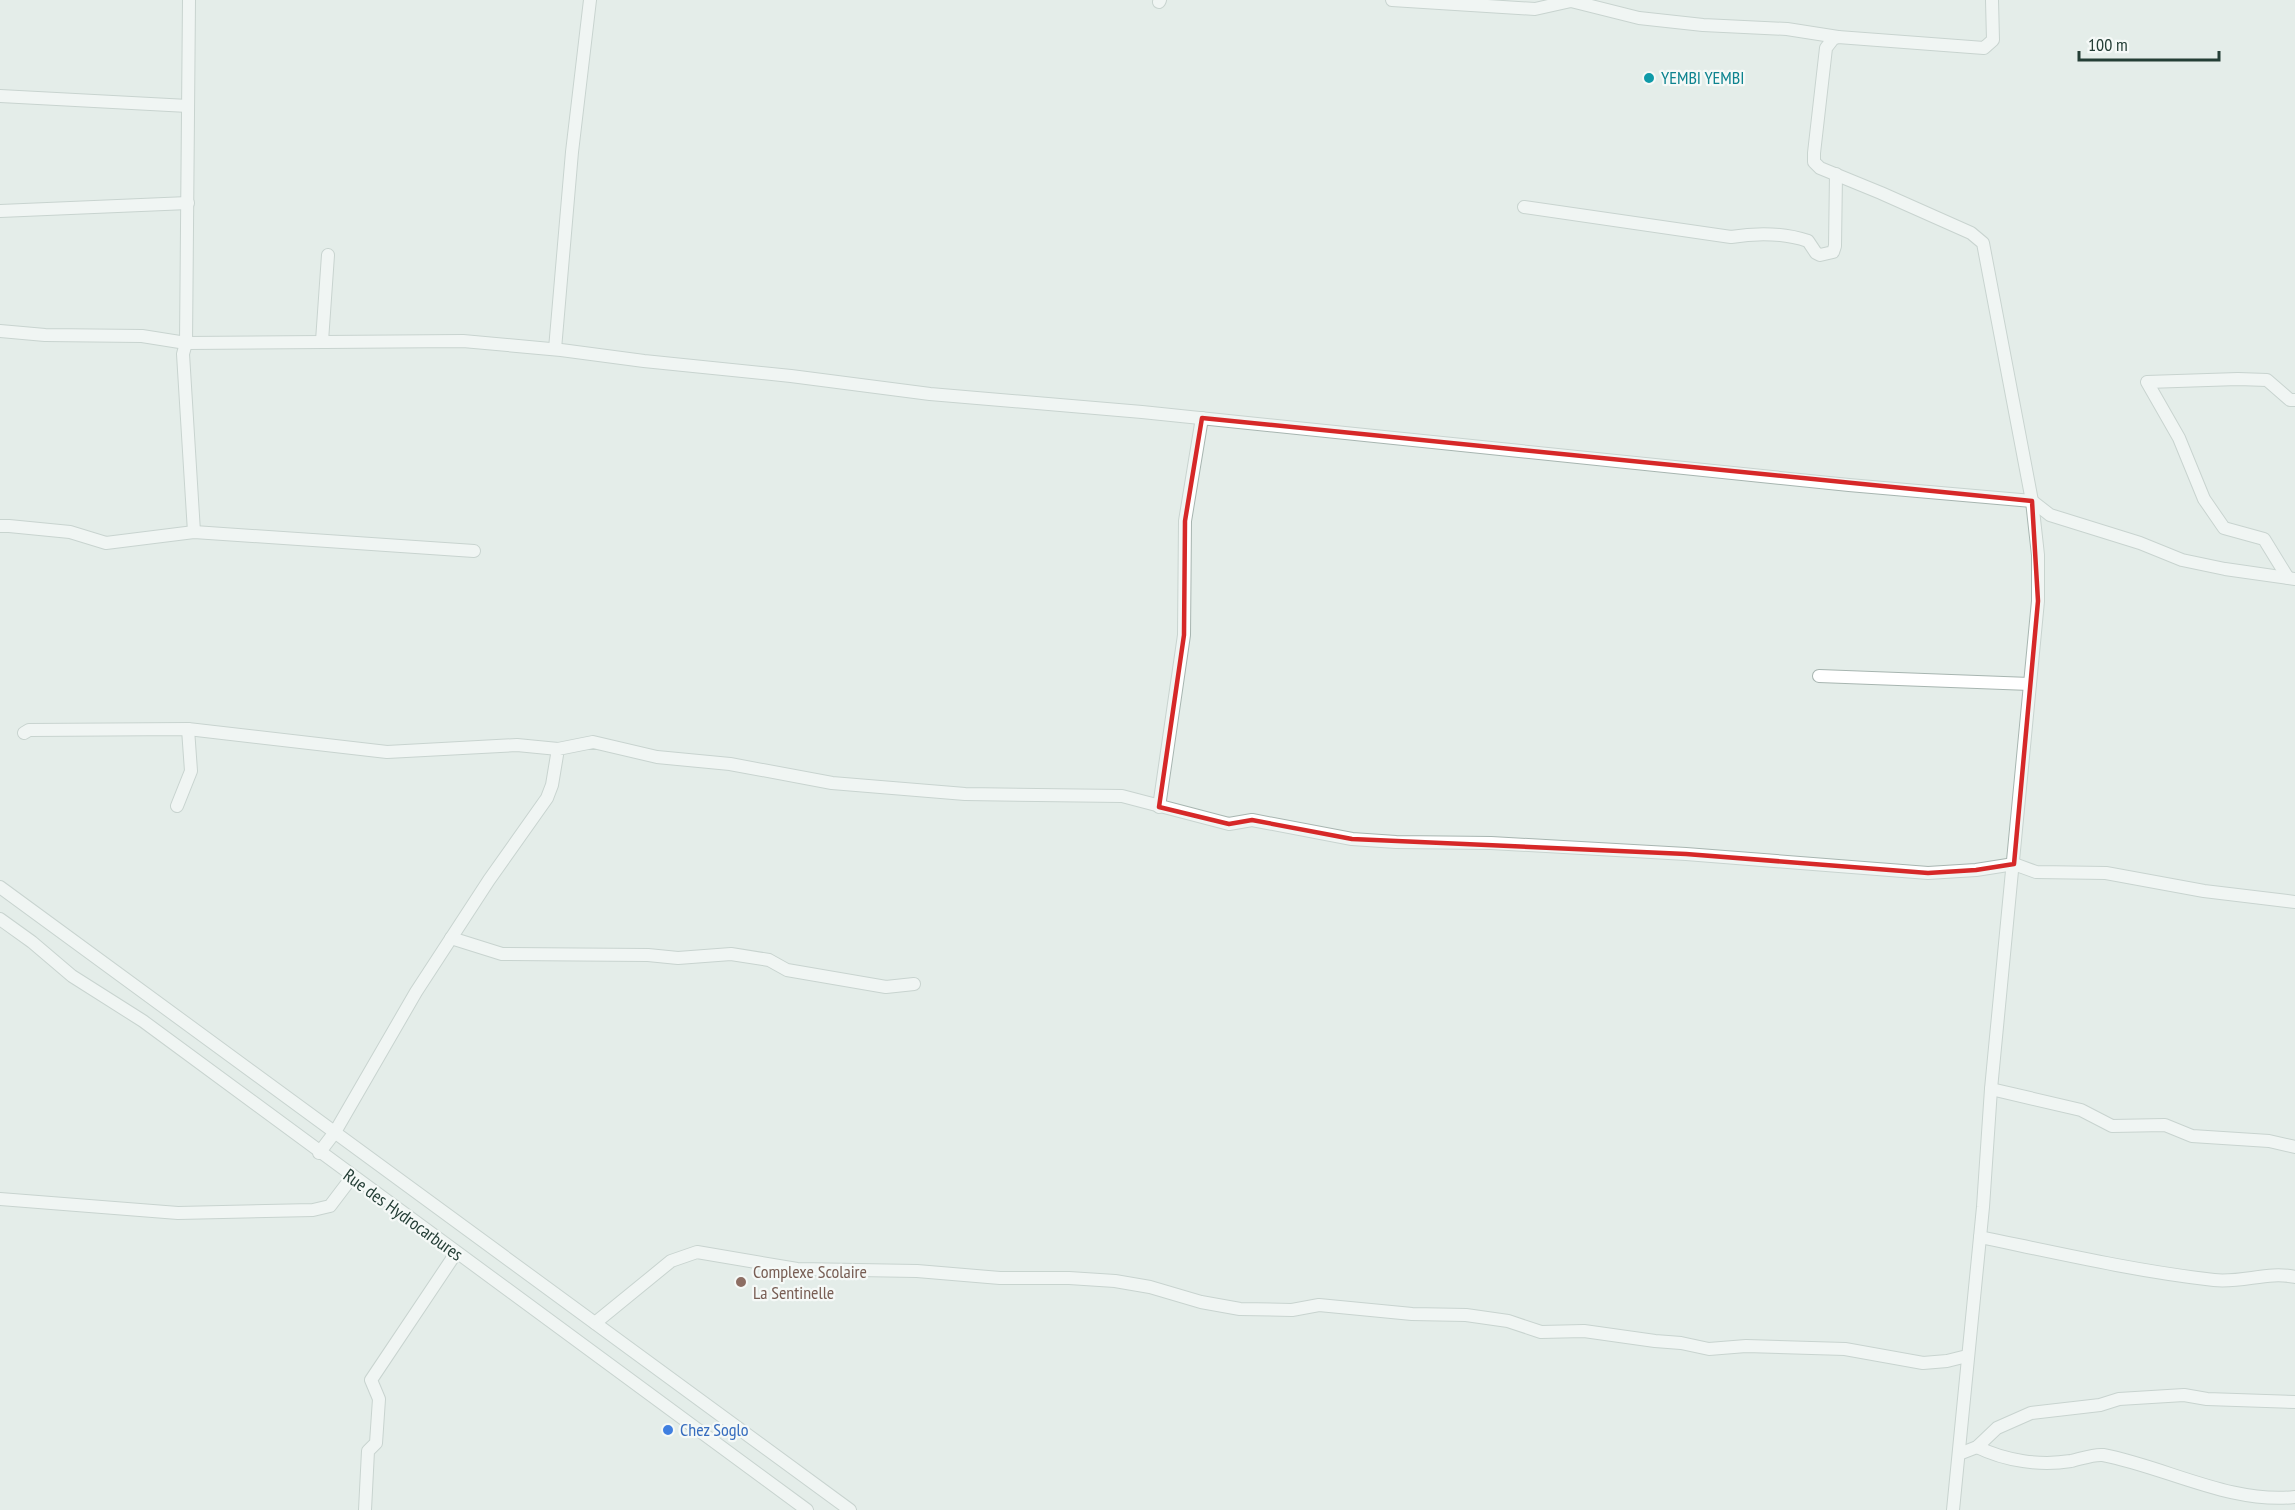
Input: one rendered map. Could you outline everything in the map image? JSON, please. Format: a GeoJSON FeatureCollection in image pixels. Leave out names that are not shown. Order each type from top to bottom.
{"type":"FeatureCollection","features":[{"type":"Feature","properties":{"kind":"street"},"geometry":{"type":"LineString","coordinates":[[189,0],[186,343],[183,354],[194,532]]}},
{"type":"Feature","properties":{"kind":"street"},"geometry":{"type":"LineString","coordinates":[[555,349],[572,152],[590,0]]}},
{"type":"Feature","properties":{"kind":"street"},"geometry":{"type":"LineString","coordinates":[[1392,0],[1535,9],[1571,0],[1639,18],[1703,25],[1787,29],[1838,37],[1984,48],[1993,40],[1992,0]]}},
{"type":"Feature","properties":{"kind":"street"},"geometry":{"type":"LineString","coordinates":[[1838,37],[1833,39],[1826,48],[1814,162],[1820,168],[1971,233],[1983,243],[2032,501],[2037,555],[2038,601],[1953,1510]]}},
{"type":"Feature","properties":{"kind":"street"},"geometry":{"type":"LineString","coordinates":[[0,96],[188,106]]}},
{"type":"Feature","properties":{"kind":"street"},"geometry":{"type":"LineString","coordinates":[[1524,207],[1731,237],[1749,234],[1791,237],[1808,241],[1815,253],[1820,255],[1833,252],[1835,246],[1836,174]]}},
{"type":"Feature","properties":{"kind":"street"},"geometry":{"type":"LineString","coordinates":[[0,211],[188,203]]}},
{"type":"Feature","properties":{"kind":"street"},"geometry":{"type":"LineString","coordinates":[[322,341],[328,255]]}},
{"type":"Feature","properties":{"kind":"street"},"geometry":{"type":"LineString","coordinates":[[0,332],[142,336],[186,343],[463,341],[555,349],[930,394],[1202,418],[1662,467],[2032,501],[2050,515],[2140,543],[2182,560],[2225,569],[2292,578]]}},
{"type":"Feature","properties":{"kind":"street"},"geometry":{"type":"LineString","coordinates":[[2292,578],[2265,539],[2224,528],[2204,499],[2179,438],[2147,382],[2268,380],[2290,400],[2295,400]]}},
{"type":"Feature","properties":{"kind":"street"},"geometry":{"type":"LineString","coordinates":[[1159,807],[1184,635],[1185,521],[1202,418]]}},
{"type":"Feature","properties":{"kind":"street"},"geometry":{"type":"LineString","coordinates":[[0,526],[70,532],[106,543],[194,532],[474,551]]}},
{"type":"Feature","properties":{"kind":"street"},"geometry":{"type":"LineString","coordinates":[[1820,676],[2030,684]]}},
{"type":"Feature","properties":{"kind":"street"},"geometry":{"type":"LineString","coordinates":[[24,733],[29,730],[188,729],[387,752],[517,745],[558,749],[593,742],[657,757],[730,764],[832,783],[965,794],[1122,796],[1229,824],[1252,820],[1352,839],[1491,843],[1686,854],[1928,873],[1976,870],[2014,864],[2036,872],[2106,873],[2204,891],[2295,902]]}},
{"type":"Feature","properties":{"kind":"street"},"geometry":{"type":"LineString","coordinates":[[177,806],[191,771],[188,729]]}},
{"type":"Feature","properties":{"kind":"street"},"geometry":{"type":"LineString","coordinates":[[320,1153],[335,1132],[416,992],[547,798],[552,785],[558,749]]}},
{"type":"Feature","properties":{"kind":"street"},"geometry":{"type":"LineString","coordinates":[[0,887],[850,1510]]}},
{"type":"Feature","properties":{"kind":"street","name":"Rue des Hydrocarbures"},"geometry":{"type":"LineString","coordinates":[[0,919],[32,942],[72,976],[142,1022],[807,1510]]}},
{"type":"Feature","properties":{"kind":"street"},"geometry":{"type":"LineString","coordinates":[[451,938],[502,954],[648,955],[678,958],[731,954],[769,960],[787,970],[886,987],[914,984]]}},
{"type":"Feature","properties":{"kind":"street"},"geometry":{"type":"LineString","coordinates":[[1991,1089],[2080,1110],[2112,1126],[2165,1125],[2192,1136],[2270,1141],[2295,1147]]}},
{"type":"Feature","properties":{"kind":"street"},"geometry":{"type":"LineString","coordinates":[[0,1199],[178,1213],[314,1210],[330,1206],[352,1177]]}},
{"type":"Feature","properties":{"kind":"street"},"geometry":{"type":"LineString","coordinates":[[1980,1237],[2175,1275],[2239,1281],[2271,1275],[2295,1277]]}},
{"type":"Feature","properties":{"kind":"street"},"geometry":{"type":"LineString","coordinates":[[595,1323],[671,1262],[698,1252],[797,1269],[917,1271],[1000,1278],[1115,1281],[1240,1309],[1292,1310],[1319,1305],[1412,1314],[1466,1315],[1508,1320],[1541,1332],[1584,1331],[1681,1343],[1708,1349],[1746,1346],[1845,1349],[1923,1363],[1967,1356]]}},
{"type":"Feature","properties":{"kind":"street"},"geometry":{"type":"LineString","coordinates":[[365,1510],[368,1451],[376,1443],[379,1399],[371,1380],[456,1253]]}},
{"type":"Feature","properties":{"kind":"street"},"geometry":{"type":"LineString","coordinates":[[1959,1454],[1977,1447],[1997,1428],[2031,1413],[2100,1405],[2126,1398],[2184,1395],[2207,1399],[2295,1402]]}},
{"type":"Feature","properties":{"kind":"street"},"geometry":{"type":"LineString","coordinates":[[1977,1447],[1994,1455],[2039,1463],[2071,1461],[2100,1455],[2225,1490],[2276,1499],[2295,1497]]}},
{"type":"Feature","properties":{"kind":"highlighted area"},"geometry":{"type":"Polygon","coordinates":[[[1202,418],[2032,501],[2038,601],[2014,864],[1976,870],[1928,873],[1686,854],[1352,839],[1252,820],[1229,824],[1159,807],[1184,635],[1185,521],[1202,418]]]}},
{"type":"Feature","properties":{"kind":"place","name":"YEMBI YEMBI"},"geometry":{"type":"Point","coordinates":[1649,78]}},
{"type":"Feature","properties":{"kind":"place","name":"Complexe Scolaire La Sentinelle"},"geometry":{"type":"Point","coordinates":[741,1282]}},
{"type":"Feature","properties":{"kind":"place","name":"Chez Soglo"},"geometry":{"type":"Point","coordinates":[668,1430]}}]}
